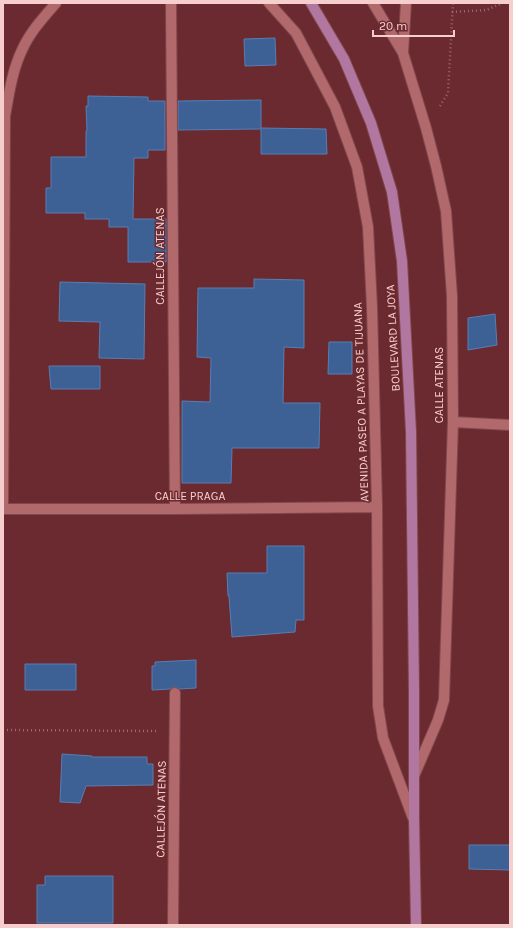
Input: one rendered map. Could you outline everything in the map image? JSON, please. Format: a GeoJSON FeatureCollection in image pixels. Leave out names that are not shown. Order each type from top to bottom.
{"type":"FeatureCollection","features":[{"type":"Feature","properties":{"kind":"main road","name":"BOULEVARD LA JOYA"},"geometry":{"type":"LineString","coordinates":[[311,3],[344,59],[371,123],[392,192],[402,261],[411,432],[414,691]]}},
{"type":"Feature","properties":{"kind":"main road","name":"AVENIDA PASEO A PLAYAS DE TIJUANA"},"geometry":{"type":"LineString","coordinates":[[414,691],[416,925]]}},
{"type":"Feature","properties":{"kind":"street"},"geometry":{"type":"LineString","coordinates":[[3,505],[5,116],[11,80],[22,50],[37,24],[56,3]]}},
{"type":"Feature","properties":{"kind":"street","name":"CALLEJÓN ATENAS"},"geometry":{"type":"LineString","coordinates":[[171,3],[175,509]]}},
{"type":"Feature","properties":{"kind":"street","name":"AVENIDA PASEO A PLAYAS DE TIJUANA"},"geometry":{"type":"LineString","coordinates":[[269,3],[296,32],[335,107],[357,167],[368,227],[372,307],[377,507],[378,706],[383,738],[414,818]]}},
{"type":"Feature","properties":{"kind":"street","name":"CALLE ATENAS"},"geometry":{"type":"LineString","coordinates":[[373,3],[403,53],[426,128],[446,211],[452,296],[453,422],[444,700],[438,720],[414,776]]}},
{"type":"Feature","properties":{"kind":"street"},"geometry":{"type":"LineString","coordinates":[[403,53],[406,3]]}},
{"type":"Feature","properties":{"kind":"street"},"geometry":{"type":"LineString","coordinates":[[453,422],[510,424]]}},
{"type":"Feature","properties":{"kind":"street","name":"CALLE PRAGA"},"geometry":{"type":"LineString","coordinates":[[3,509],[377,507]]}},
{"type":"Feature","properties":{"kind":"street","name":"CALLEJÓN ATENAS"},"geometry":{"type":"LineString","coordinates":[[173,925],[175,693]]}},
{"type":"Feature","properties":{"kind":"path"},"geometry":{"type":"LineString","coordinates":[[426,128],[448,93],[453,3]]}},
{"type":"Feature","properties":{"kind":"path"},"geometry":{"type":"LineString","coordinates":[[452,12],[487,10],[502,3]]}},
{"type":"Feature","properties":{"kind":"path"},"geometry":{"type":"LineString","coordinates":[[3,730],[175,731]]}},
{"type":"Feature","properties":{"kind":"building"},"geometry":{"type":"Polygon","coordinates":[[[275,38],[276,65],[245,66],[244,39],[275,38]]]}},
{"type":"Feature","properties":{"kind":"building"},"geometry":{"type":"Polygon","coordinates":[[[88,96],[148,97],[148,101],[165,101],[165,150],[148,150],[148,158],[134,158],[133,219],[166,219],[166,262],[128,262],[128,227],[109,227],[109,219],[85,219],[85,213],[46,213],[46,188],[51,188],[51,157],[86,157],[86,106],[88,106],[88,96]]]}},
{"type":"Feature","properties":{"kind":"building"},"geometry":{"type":"Polygon","coordinates":[[[261,100],[261,128],[326,129],[327,154],[261,154],[261,129],[178,130],[178,101],[261,100]]]}},
{"type":"Feature","properties":{"kind":"building"},"geometry":{"type":"Polygon","coordinates":[[[254,279],[304,280],[304,348],[284,347],[283,403],[320,403],[319,448],[232,448],[231,483],[182,483],[182,401],[210,402],[211,358],[197,357],[198,288],[254,288],[254,279]]]}},
{"type":"Feature","properties":{"kind":"building"},"geometry":{"type":"Polygon","coordinates":[[[60,282],[145,284],[144,359],[99,358],[100,322],[59,321],[60,282]]]}},
{"type":"Feature","properties":{"kind":"building"},"geometry":{"type":"Polygon","coordinates":[[[495,314],[497,345],[468,350],[468,318],[495,314]]]}},
{"type":"Feature","properties":{"kind":"building"},"geometry":{"type":"Polygon","coordinates":[[[329,342],[352,342],[352,374],[328,374],[329,342]]]}},
{"type":"Feature","properties":{"kind":"building"},"geometry":{"type":"Polygon","coordinates":[[[49,366],[100,366],[100,389],[51,389],[49,366]]]}},
{"type":"Feature","properties":{"kind":"building"},"geometry":{"type":"Polygon","coordinates":[[[267,546],[304,546],[304,620],[296,620],[295,632],[232,637],[227,573],[267,573],[267,546]]]}},
{"type":"Feature","properties":{"kind":"building"},"geometry":{"type":"Polygon","coordinates":[[[196,660],[196,688],[180,689],[175,687],[170,689],[152,690],[152,666],[155,666],[155,662],[196,660]]]}},
{"type":"Feature","properties":{"kind":"building"},"geometry":{"type":"Polygon","coordinates":[[[25,664],[76,664],[76,690],[25,690],[25,664]]]}},
{"type":"Feature","properties":{"kind":"building"},"geometry":{"type":"Polygon","coordinates":[[[62,754],[92,757],[147,757],[147,764],[153,764],[153,785],[86,786],[80,803],[60,802],[62,754]]]}},
{"type":"Feature","properties":{"kind":"building"},"geometry":{"type":"Polygon","coordinates":[[[469,845],[510,845],[510,870],[469,869],[469,845]]]}},
{"type":"Feature","properties":{"kind":"building"},"geometry":{"type":"Polygon","coordinates":[[[45,876],[113,876],[113,923],[37,923],[37,885],[45,885],[45,876]]]}}]}
